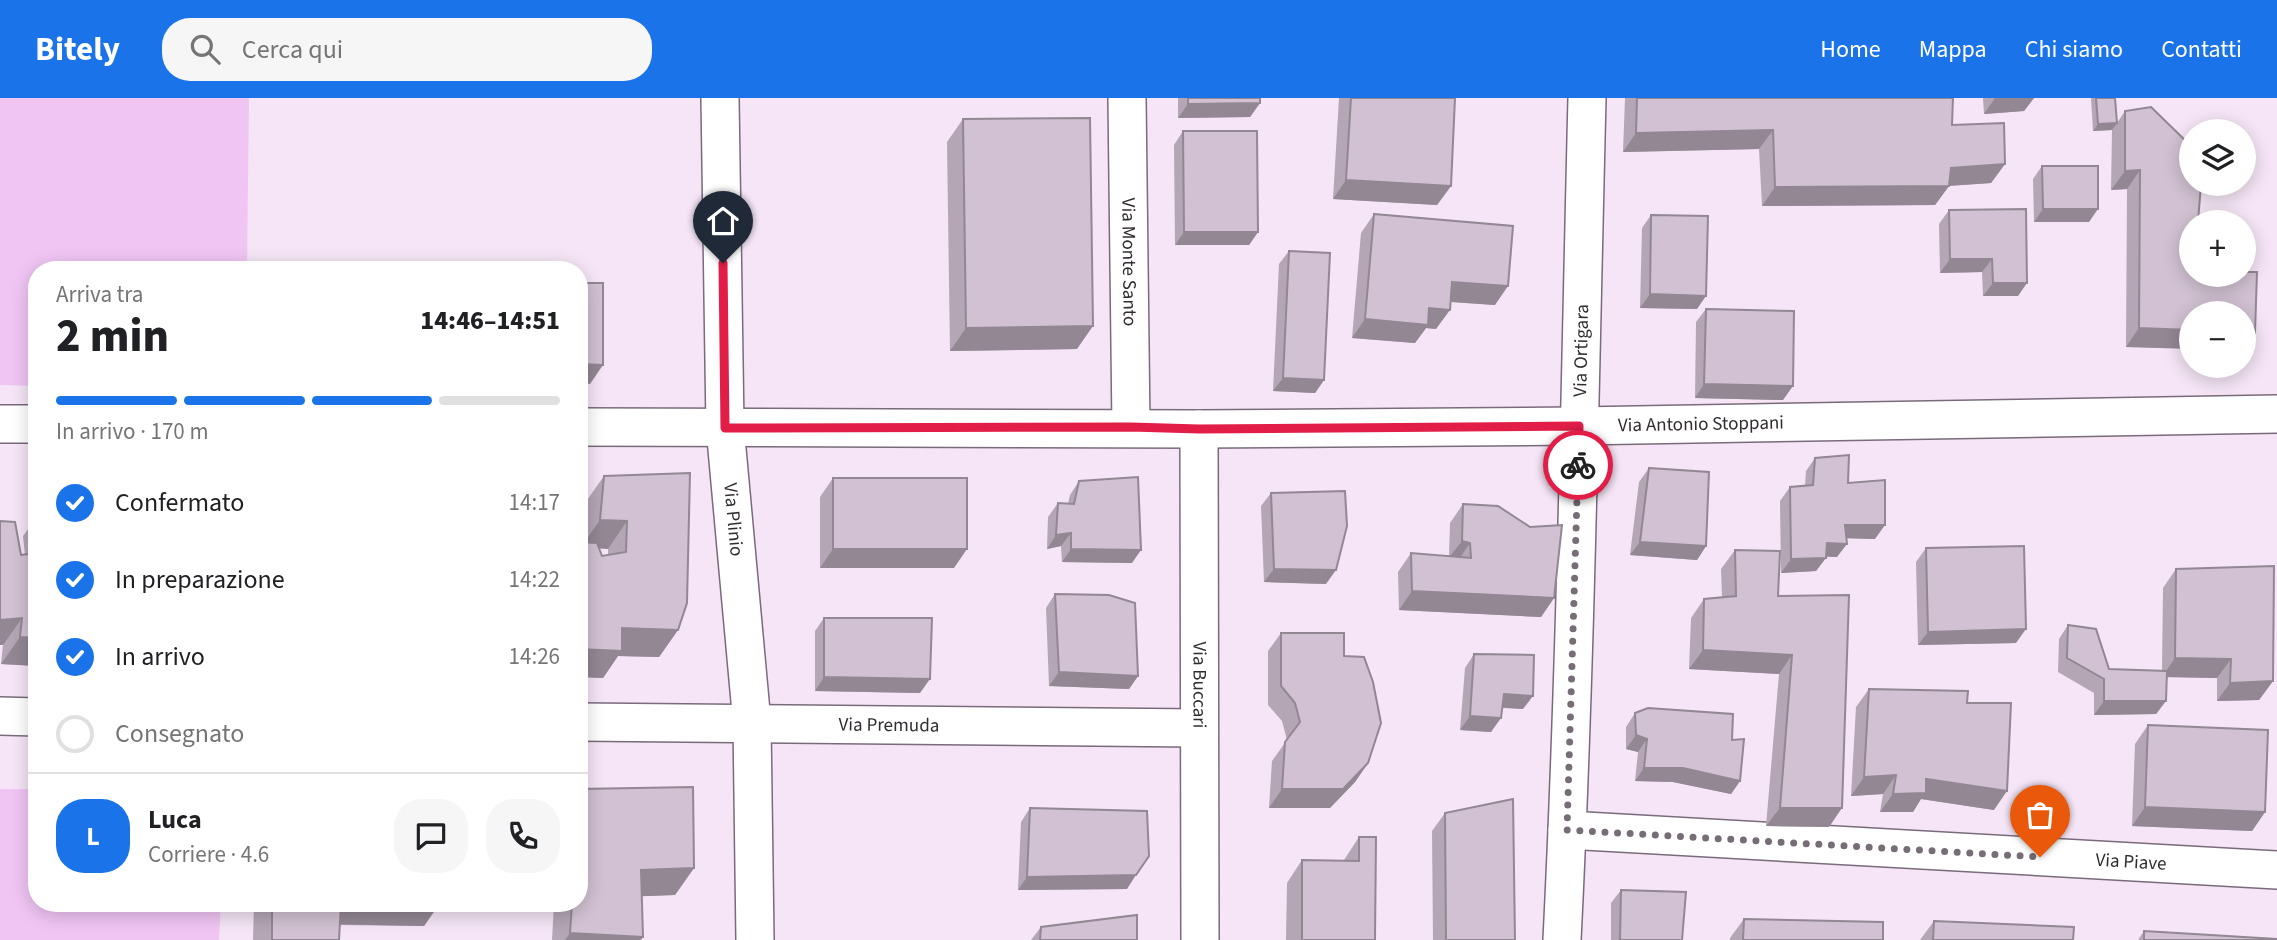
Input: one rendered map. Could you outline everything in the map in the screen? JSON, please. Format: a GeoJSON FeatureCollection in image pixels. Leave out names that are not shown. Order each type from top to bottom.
{"type":"FeatureCollection","features":[{"type":"Feature","properties":{"kind":"street","name":"Via Plinio"},"geometry":{"type":"LineString","coordinates":[[720,98],[725,428],[751,723],[755,940]]}},
{"type":"Feature","properties":{"kind":"street","name":"Via Monte Santo"},"geometry":{"type":"LineString","coordinates":[[1127,98],[1131,427]]}},
{"type":"Feature","properties":{"kind":"street","name":"Via Ortigara"},"geometry":{"type":"LineString","coordinates":[[1562,940],[1587,98]]}},
{"type":"Feature","properties":{"kind":"street","name":"Via Antonio Stoppani"},"geometry":{"type":"LineString","coordinates":[[588,427],[1199,429],[1579,426],[2277,414]]}},
{"type":"Feature","properties":{"kind":"street"},"geometry":{"type":"LineString","coordinates":[[0,424],[28,424]]}},
{"type":"Feature","properties":{"kind":"street","name":"Via Buccari"},"geometry":{"type":"LineString","coordinates":[[1199,429],[1200,940]]}},
{"type":"Feature","properties":{"kind":"street"},"geometry":{"type":"LineString","coordinates":[[0,716],[28,717]]}},
{"type":"Feature","properties":{"kind":"street","name":"Via Premuda"},"geometry":{"type":"LineString","coordinates":[[588,722],[1199,728]]}},
{"type":"Feature","properties":{"kind":"street","name":"Via Piave"},"geometry":{"type":"LineString","coordinates":[[1567,830],[2277,870]]}},
{"type":"Feature","properties":{"kind":"shaded area"},"geometry":{"type":"Polygon","coordinates":[[[0,98],[249,98],[247,261],[28,261],[28,386],[0,385],[0,98]]]}},
{"type":"Feature","properties":{"kind":"shaded area"},"geometry":{"type":"Polygon","coordinates":[[[0,789],[28,789],[28,912],[221,912],[219,940],[0,940],[0,789]]]}},
{"type":"Feature","properties":{"kind":"building"},"geometry":{"type":"Polygon","coordinates":[[[1188,98],[1260,98],[1260,103],[1188,104],[1188,98]]]}},
{"type":"Feature","properties":{"kind":"building"},"geometry":{"type":"Polygon","coordinates":[[[1351,98],[1455,98],[1451,186],[1346,180],[1351,98]]]}},
{"type":"Feature","properties":{"kind":"building"},"geometry":{"type":"Polygon","coordinates":[[[1637,98],[1953,98],[1952,125],[2004,123],[2005,164],[1951,168],[1949,186],[1775,187],[1773,130],[1636,133],[1637,98]]]}},
{"type":"Feature","properties":{"kind":"building"},"geometry":{"type":"Polygon","coordinates":[[[2096,98],[2115,98],[2117,123],[2098,124],[2096,98]]]}},
{"type":"Feature","properties":{"kind":"building"},"geometry":{"type":"Polygon","coordinates":[[[2151,107],[2179,134],[2179,196],[2200,196],[2199,210],[2179,210],[2179,287],[2256,287],[2257,272],[2256,302],[2179,301],[2179,330],[2139,328],[2140,170],[2125,171],[2125,111],[2151,107]]]}},
{"type":"Feature","properties":{"kind":"building"},"geometry":{"type":"Polygon","coordinates":[[[1090,118],[1093,326],[966,328],[963,119],[1090,118]]]}},
{"type":"Feature","properties":{"kind":"building"},"geometry":{"type":"Polygon","coordinates":[[[1183,131],[1257,131],[1258,232],[1184,232],[1183,131]]]}},
{"type":"Feature","properties":{"kind":"building"},"geometry":{"type":"Polygon","coordinates":[[[2042,166],[2098,166],[2098,209],[2043,209],[2042,166]]]}},
{"type":"Feature","properties":{"kind":"building"},"geometry":{"type":"Polygon","coordinates":[[[2026,209],[2027,283],[1993,283],[1992,259],[1950,259],[1949,210],[2026,209]]]}},
{"type":"Feature","properties":{"kind":"building"},"geometry":{"type":"Polygon","coordinates":[[[1374,214],[1513,226],[1508,286],[1452,282],[1450,310],[1429,308],[1428,325],[1365,319],[1374,214]]]}},
{"type":"Feature","properties":{"kind":"building"},"geometry":{"type":"Polygon","coordinates":[[[1651,215],[1708,216],[1706,296],[1650,294],[1651,215]]]}},
{"type":"Feature","properties":{"kind":"building"},"geometry":{"type":"Polygon","coordinates":[[[1289,251],[1330,253],[1324,380],[1283,378],[1289,251]]]}},
{"type":"Feature","properties":{"kind":"building"},"geometry":{"type":"Polygon","coordinates":[[[588,283],[603,283],[603,365],[588,364],[588,283]]]}},
{"type":"Feature","properties":{"kind":"building"},"geometry":{"type":"Polygon","coordinates":[[[1706,309],[1794,311],[1793,386],[1704,384],[1706,309]]]}},
{"type":"Feature","properties":{"kind":"building"},"geometry":{"type":"Polygon","coordinates":[[[1849,455],[1848,483],[1885,480],[1885,525],[1845,525],[1847,544],[1827,543],[1826,558],[1791,559],[1790,487],[1813,485],[1815,458],[1849,455]]]}},
{"type":"Feature","properties":{"kind":"building"},"geometry":{"type":"Polygon","coordinates":[[[1649,468],[1709,472],[1706,546],[1640,542],[1649,468]]]}},
{"type":"Feature","properties":{"kind":"building"},"geometry":{"type":"Polygon","coordinates":[[[690,473],[687,603],[678,630],[622,628],[622,651],[588,649],[588,542],[597,543],[602,556],[626,552],[627,521],[600,520],[604,476],[690,473]]]}},
{"type":"Feature","properties":{"kind":"building"},"geometry":{"type":"Polygon","coordinates":[[[1138,477],[1141,550],[1071,549],[1071,533],[1056,535],[1058,503],[1074,504],[1079,481],[1138,477]]]}},
{"type":"Feature","properties":{"kind":"building"},"geometry":{"type":"Polygon","coordinates":[[[833,478],[967,478],[967,549],[833,549],[833,478]]]}},
{"type":"Feature","properties":{"kind":"building"},"geometry":{"type":"Polygon","coordinates":[[[1345,491],[1347,526],[1336,570],[1274,569],[1271,493],[1345,491]]]}},
{"type":"Feature","properties":{"kind":"building"},"geometry":{"type":"Polygon","coordinates":[[[1463,504],[1498,506],[1530,527],[1562,525],[1554,598],[1412,591],[1411,553],[1471,558],[1470,543],[1462,541],[1463,504]]]}},
{"type":"Feature","properties":{"kind":"building"},"geometry":{"type":"Polygon","coordinates":[[[0,521],[15,522],[21,555],[28,554],[28,637],[20,637],[22,618],[0,620],[0,521]]]}},
{"type":"Feature","properties":{"kind":"building"},"geometry":{"type":"Polygon","coordinates":[[[2024,546],[2026,629],[1928,632],[1926,548],[2024,546]]]}},
{"type":"Feature","properties":{"kind":"building"},"geometry":{"type":"Polygon","coordinates":[[[1735,550],[1780,551],[1778,596],[1849,595],[1842,808],[1780,808],[1792,655],[1703,650],[1704,599],[1736,596],[1735,550]]]}},
{"type":"Feature","properties":{"kind":"building"},"geometry":{"type":"Polygon","coordinates":[[[2274,566],[2273,681],[2230,683],[2231,659],[2175,658],[2176,569],[2274,566]]]}},
{"type":"Feature","properties":{"kind":"building"},"geometry":{"type":"Polygon","coordinates":[[[1055,594],[1109,595],[1135,603],[1138,676],[1059,672],[1055,594]]]}},
{"type":"Feature","properties":{"kind":"building"},"geometry":{"type":"Polygon","coordinates":[[[824,618],[932,618],[930,679],[824,677],[824,618]]]}},
{"type":"Feature","properties":{"kind":"building"},"geometry":{"type":"Polygon","coordinates":[[[2068,625],[2096,629],[2109,669],[2167,671],[2166,701],[2104,701],[2104,679],[2067,658],[2068,625]]]}},
{"type":"Feature","properties":{"kind":"building"},"geometry":{"type":"Polygon","coordinates":[[[1281,633],[1344,633],[1344,656],[1364,657],[1373,682],[1381,723],[1368,763],[1343,789],[1282,789],[1285,742],[1300,722],[1295,703],[1281,686],[1281,633]]]}},
{"type":"Feature","properties":{"kind":"building"},"geometry":{"type":"Polygon","coordinates":[[[1474,654],[1534,655],[1533,696],[1504,694],[1501,718],[1470,716],[1474,654]]]}},
{"type":"Feature","properties":{"kind":"building"},"geometry":{"type":"Polygon","coordinates":[[[1869,689],[1968,691],[1967,703],[2011,703],[2007,791],[1926,779],[1926,793],[1893,794],[1896,775],[1864,777],[1869,689]]]}},
{"type":"Feature","properties":{"kind":"building"},"geometry":{"type":"Polygon","coordinates":[[[1648,708],[1733,714],[1732,740],[1744,739],[1740,781],[1683,768],[1644,768],[1647,739],[1636,735],[1635,713],[1648,708]]]}},
{"type":"Feature","properties":{"kind":"building"},"geometry":{"type":"Polygon","coordinates":[[[2148,725],[2268,730],[2265,812],[2145,807],[2148,725]]]}},
{"type":"Feature","properties":{"kind":"building"},"geometry":{"type":"Polygon","coordinates":[[[693,787],[694,868],[641,870],[643,937],[570,933],[571,912],[588,912],[588,789],[693,787]]]}},
{"type":"Feature","properties":{"kind":"building"},"geometry":{"type":"Polygon","coordinates":[[[1513,799],[1515,940],[1446,940],[1445,813],[1513,799]]]}},
{"type":"Feature","properties":{"kind":"building"},"geometry":{"type":"Polygon","coordinates":[[[1030,808],[1147,811],[1149,856],[1136,875],[1027,877],[1030,808]]]}},
{"type":"Feature","properties":{"kind":"building"},"geometry":{"type":"Polygon","coordinates":[[[1359,837],[1376,837],[1375,940],[1302,940],[1302,860],[1359,861],[1359,837]]]}},
{"type":"Feature","properties":{"kind":"building"},"geometry":{"type":"Polygon","coordinates":[[[1621,890],[1686,892],[1682,940],[1620,940],[1621,890]]]}},
{"type":"Feature","properties":{"kind":"building"},"geometry":{"type":"Polygon","coordinates":[[[272,912],[341,912],[339,940],[272,940],[272,912]]]}},
{"type":"Feature","properties":{"kind":"building"},"geometry":{"type":"Polygon","coordinates":[[[1137,915],[1137,940],[1040,940],[1041,927],[1137,915]]]}},
{"type":"Feature","properties":{"kind":"building"},"geometry":{"type":"Polygon","coordinates":[[[1744,919],[1883,922],[1883,940],[1743,940],[1744,919]]]}},
{"type":"Feature","properties":{"kind":"building"},"geometry":{"type":"Polygon","coordinates":[[[1934,921],[2074,927],[2073,940],[1933,940],[1934,921]]]}},
{"type":"Feature","properties":{"kind":"building"},"geometry":{"type":"Polygon","coordinates":[[[2144,931],[2277,939],[2277,940],[2144,940],[2144,931]]]}},
{"type":"Feature","properties":{"kind":"way so far"},"geometry":{"type":"LineString","coordinates":[[1578,465],[1567,830],[2040,857]]}},
{"type":"Feature","properties":{"kind":"route"},"geometry":{"type":"LineString","coordinates":[[723,263],[725,428],[1199,429],[1579,426],[1578,465]]}}]}
